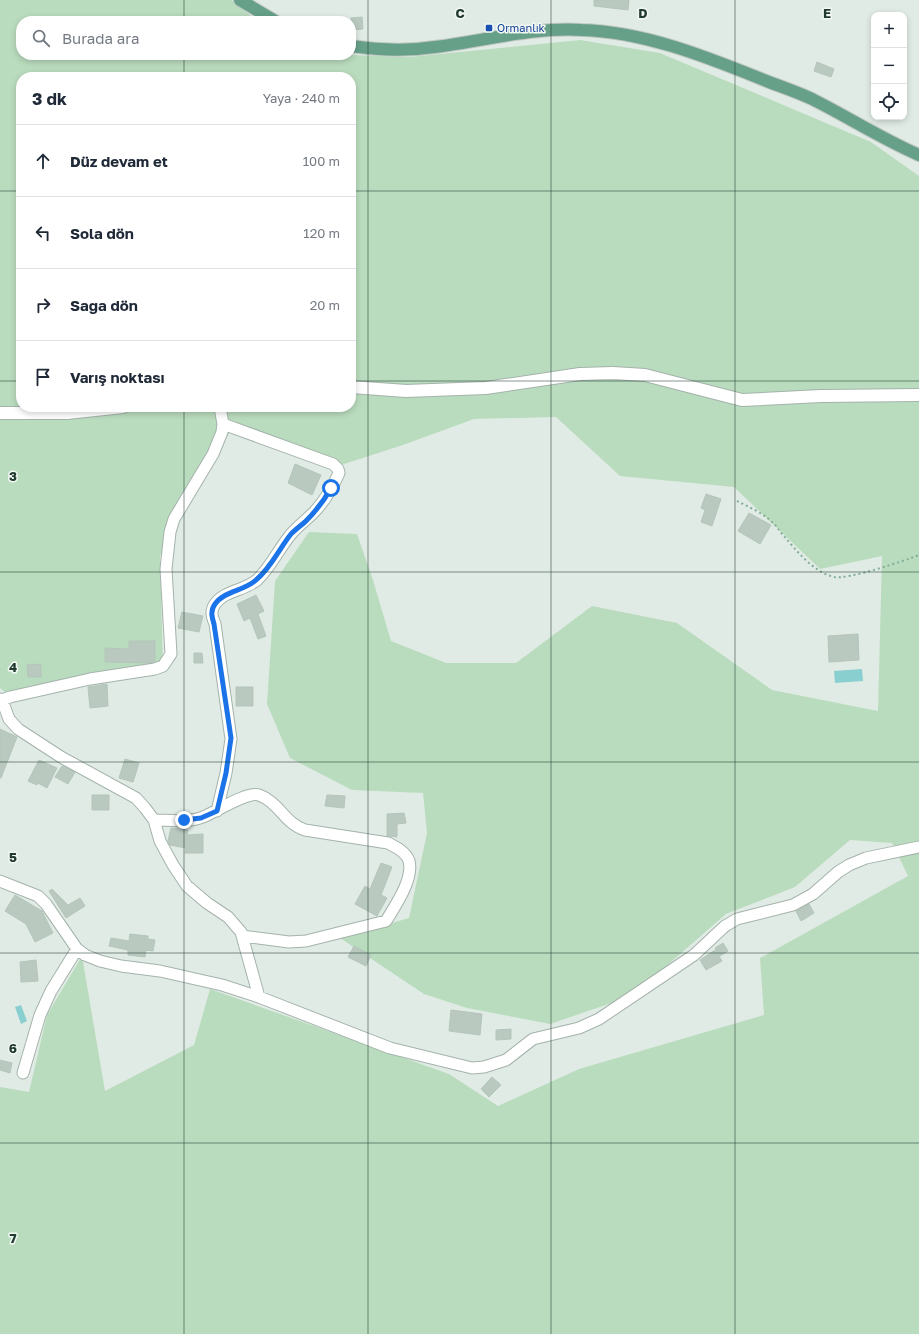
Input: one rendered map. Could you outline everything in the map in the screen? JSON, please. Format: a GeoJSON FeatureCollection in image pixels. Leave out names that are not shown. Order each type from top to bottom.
{"type":"FeatureCollection","features":[{"type":"Feature","properties":{"kind":"main road"},"geometry":{"type":"LineString","coordinates":[[240,0],[267,16]]}},
{"type":"Feature","properties":{"kind":"main road"},"geometry":{"type":"LineString","coordinates":[[356,46],[396,50],[434,48],[508,35],[548,30],[582,30],[629,35],[680,49],[722,63],[810,98],[915,154]]}},
{"type":"Feature","properties":{"kind":"street"},"geometry":{"type":"LineString","coordinates":[[356,387],[406,391],[486,388],[580,374],[613,373],[645,375],[742,400],[821,396],[919,395]]}},
{"type":"Feature","properties":{"kind":"street"},"geometry":{"type":"LineString","coordinates":[[0,413],[76,412]]}},
{"type":"Feature","properties":{"kind":"street"},"geometry":{"type":"LineString","coordinates":[[221,412],[223,424],[222,432],[213,454],[174,519],[170,532],[166,569],[170,654],[164,666],[155,669],[90,679],[1,699],[9,719],[18,729],[61,757],[136,798],[145,808],[154,820],[160,841],[173,865],[187,886],[207,904],[228,917],[235,924],[242,936],[258,997]]}},
{"type":"Feature","properties":{"kind":"street"},"geometry":{"type":"LineString","coordinates":[[217,811],[226,773],[231,738],[214,624],[211,614],[214,605],[223,596],[246,588],[257,580],[270,565],[292,533],[326,498],[339,473],[338,469],[333,464],[223,424]]}},
{"type":"Feature","properties":{"kind":"street"},"geometry":{"type":"LineString","coordinates":[[154,820],[201,818],[242,797],[258,794],[269,800],[291,824],[298,828],[388,843],[400,849],[408,860],[409,871],[405,887],[386,921],[306,941],[289,942],[242,936]]}},
{"type":"Feature","properties":{"kind":"street"},"geometry":{"type":"LineString","coordinates":[[0,882],[38,896],[46,904],[77,949],[85,955],[100,961],[121,966],[160,971],[222,985],[258,997],[390,1048],[455,1065],[472,1068],[484,1068],[506,1060],[533,1039],[579,1028],[599,1020],[694,955],[725,926],[737,919],[793,905],[813,894],[844,868],[866,858],[919,847]]}},
{"type":"Feature","properties":{"kind":"street"},"geometry":{"type":"LineString","coordinates":[[23,1072],[40,1014],[51,991],[77,949]]}},
{"type":"Feature","properties":{"kind":"path"},"geometry":{"type":"LineString","coordinates":[[736,501],[759,512],[774,523],[782,534],[811,565],[823,573],[835,578],[863,573],[919,555]]}},
{"type":"Feature","properties":{"kind":"green space"},"geometry":{"type":"Polygon","coordinates":[[[0,0],[232,0],[251,16],[16,16],[16,60],[356,60],[356,55],[410,57],[580,40],[660,53],[871,142],[919,176],[919,1334],[0,1334],[0,1087],[29,1092],[47,1015],[82,956],[105,1091],[194,1045],[210,989],[449,1074],[498,1106],[579,1069],[764,1015],[760,958],[908,876],[892,843],[850,840],[795,887],[726,914],[632,996],[550,1024],[467,1008],[424,994],[340,938],[409,918],[427,833],[423,793],[352,790],[290,758],[267,704],[275,581],[309,532],[357,534],[373,580],[391,641],[446,663],[516,663],[592,606],[677,623],[772,690],[878,711],[882,556],[820,569],[734,487],[620,476],[556,417],[474,419],[403,445],[341,465],[232,429],[189,495],[160,556],[163,668],[12,698],[0,688],[0,0]]]}},
{"type":"Feature","properties":{"kind":"water"},"geometry":{"type":"Polygon","coordinates":[[[862,669],[863,681],[835,683],[834,671],[862,669]]]}},
{"type":"Feature","properties":{"kind":"water"},"geometry":{"type":"Polygon","coordinates":[[[21,1005],[27,1021],[21,1024],[15,1007],[21,1005]]]}},
{"type":"Feature","properties":{"kind":"building"},"geometry":{"type":"Polygon","coordinates":[[[594,0],[629,0],[628,10],[594,6],[594,0]]]}},
{"type":"Feature","properties":{"kind":"building"},"geometry":{"type":"Polygon","coordinates":[[[362,17],[363,29],[356,30],[356,18],[362,17]]]}},
{"type":"Feature","properties":{"kind":"building"},"geometry":{"type":"Polygon","coordinates":[[[817,62],[834,69],[831,77],[814,71],[817,62]]]}},
{"type":"Feature","properties":{"kind":"building"},"geometry":{"type":"Polygon","coordinates":[[[295,464],[321,475],[312,495],[288,483],[295,464]]]}},
{"type":"Feature","properties":{"kind":"building"},"geometry":{"type":"Polygon","coordinates":[[[706,494],[721,499],[712,526],[701,522],[705,510],[701,508],[706,494]]]}},
{"type":"Feature","properties":{"kind":"building"},"geometry":{"type":"Polygon","coordinates":[[[749,513],[771,525],[760,544],[738,531],[749,513]]]}},
{"type":"Feature","properties":{"kind":"building"},"geometry":{"type":"Polygon","coordinates":[[[256,595],[264,611],[258,614],[266,636],[258,639],[250,618],[244,621],[237,604],[256,595]]]}},
{"type":"Feature","properties":{"kind":"building"},"geometry":{"type":"Polygon","coordinates":[[[182,612],[203,616],[199,632],[178,628],[182,612]]]}},
{"type":"Feature","properties":{"kind":"building"},"geometry":{"type":"Polygon","coordinates":[[[858,634],[859,660],[829,662],[828,636],[858,634]]]}},
{"type":"Feature","properties":{"kind":"building"},"geometry":{"type":"Polygon","coordinates":[[[129,641],[155,641],[155,661],[151,663],[105,662],[105,648],[129,649],[129,641]]]}},
{"type":"Feature","properties":{"kind":"building"},"geometry":{"type":"Polygon","coordinates":[[[194,653],[202,653],[203,663],[194,663],[194,653]]]}},
{"type":"Feature","properties":{"kind":"building"},"geometry":{"type":"Polygon","coordinates":[[[41,664],[41,677],[28,677],[27,665],[41,664]]]}},
{"type":"Feature","properties":{"kind":"building"},"geometry":{"type":"Polygon","coordinates":[[[107,684],[108,706],[90,708],[88,687],[107,684]]]}},
{"type":"Feature","properties":{"kind":"building"},"geometry":{"type":"Polygon","coordinates":[[[236,687],[253,687],[253,706],[236,706],[236,687]]]}},
{"type":"Feature","properties":{"kind":"building"},"geometry":{"type":"Polygon","coordinates":[[[0,729],[17,737],[1,778],[0,778],[0,729]]]}},
{"type":"Feature","properties":{"kind":"building"},"geometry":{"type":"Polygon","coordinates":[[[125,759],[139,763],[133,782],[119,778],[125,759]]]}},
{"type":"Feature","properties":{"kind":"building"},"geometry":{"type":"Polygon","coordinates":[[[39,760],[57,768],[47,788],[38,783],[37,785],[28,781],[39,760]]]}},
{"type":"Feature","properties":{"kind":"building"},"geometry":{"type":"Polygon","coordinates":[[[62,766],[75,772],[68,784],[55,777],[62,766]]]}},
{"type":"Feature","properties":{"kind":"building"},"geometry":{"type":"Polygon","coordinates":[[[92,795],[109,795],[109,810],[92,810],[92,795]]]}},
{"type":"Feature","properties":{"kind":"building"},"geometry":{"type":"Polygon","coordinates":[[[327,795],[345,796],[344,808],[325,806],[327,795]]]}},
{"type":"Feature","properties":{"kind":"building"},"geometry":{"type":"Polygon","coordinates":[[[404,813],[406,823],[397,824],[397,837],[387,836],[387,814],[404,813]]]}},
{"type":"Feature","properties":{"kind":"building"},"geometry":{"type":"Polygon","coordinates":[[[171,828],[188,830],[187,835],[203,834],[203,853],[185,853],[186,848],[170,845],[168,841],[171,828]]]}},
{"type":"Feature","properties":{"kind":"building"},"geometry":{"type":"Polygon","coordinates":[[[381,863],[392,867],[381,895],[387,898],[377,916],[355,904],[365,886],[370,889],[381,863]]]}},
{"type":"Feature","properties":{"kind":"building"},"geometry":{"type":"Polygon","coordinates":[[[52,889],[68,905],[80,898],[85,906],[66,918],[49,891],[52,889]]]}},
{"type":"Feature","properties":{"kind":"building"},"geometry":{"type":"Polygon","coordinates":[[[15,895],[42,911],[53,933],[35,942],[26,924],[5,911],[15,895]]]}},
{"type":"Feature","properties":{"kind":"building"},"geometry":{"type":"Polygon","coordinates":[[[809,904],[814,913],[801,921],[796,911],[809,904]]]}},
{"type":"Feature","properties":{"kind":"building"},"geometry":{"type":"Polygon","coordinates":[[[130,934],[148,936],[148,939],[155,940],[153,951],[146,950],[145,957],[128,955],[128,950],[109,946],[111,938],[129,941],[130,934]]]}},
{"type":"Feature","properties":{"kind":"building"},"geometry":{"type":"Polygon","coordinates":[[[723,943],[728,951],[720,956],[715,948],[723,943]]]}},
{"type":"Feature","properties":{"kind":"building"},"geometry":{"type":"Polygon","coordinates":[[[354,946],[371,955],[366,966],[348,957],[354,946]]]}},
{"type":"Feature","properties":{"kind":"building"},"geometry":{"type":"Polygon","coordinates":[[[715,950],[722,961],[706,970],[700,960],[715,950]]]}},
{"type":"Feature","properties":{"kind":"building"},"geometry":{"type":"Polygon","coordinates":[[[36,960],[38,981],[21,982],[20,962],[36,960]]]}},
{"type":"Feature","properties":{"kind":"building"},"geometry":{"type":"Polygon","coordinates":[[[451,1010],[482,1014],[480,1035],[449,1031],[451,1010]]]}},
{"type":"Feature","properties":{"kind":"building"},"geometry":{"type":"Polygon","coordinates":[[[511,1029],[511,1039],[496,1040],[496,1030],[511,1029]]]}},
{"type":"Feature","properties":{"kind":"building"},"geometry":{"type":"Polygon","coordinates":[[[0,1060],[12,1063],[10,1073],[0,1070],[0,1060]]]}},
{"type":"Feature","properties":{"kind":"building"},"geometry":{"type":"Polygon","coordinates":[[[492,1077],[501,1085],[489,1097],[481,1089],[492,1077]]]}},
{"type":"Feature","properties":{"kind":"place","name":"Ormanlık"},"geometry":{"type":"Point","coordinates":[489,28]}},
{"type":"Feature","properties":{"kind":"route"},"geometry":{"type":"LineString","coordinates":[[184,820],[201,818],[217,811],[226,773],[231,738],[214,624],[211,614],[214,605],[223,596],[246,588],[257,580],[270,565],[292,533],[326,498],[331,488]]}}]}
